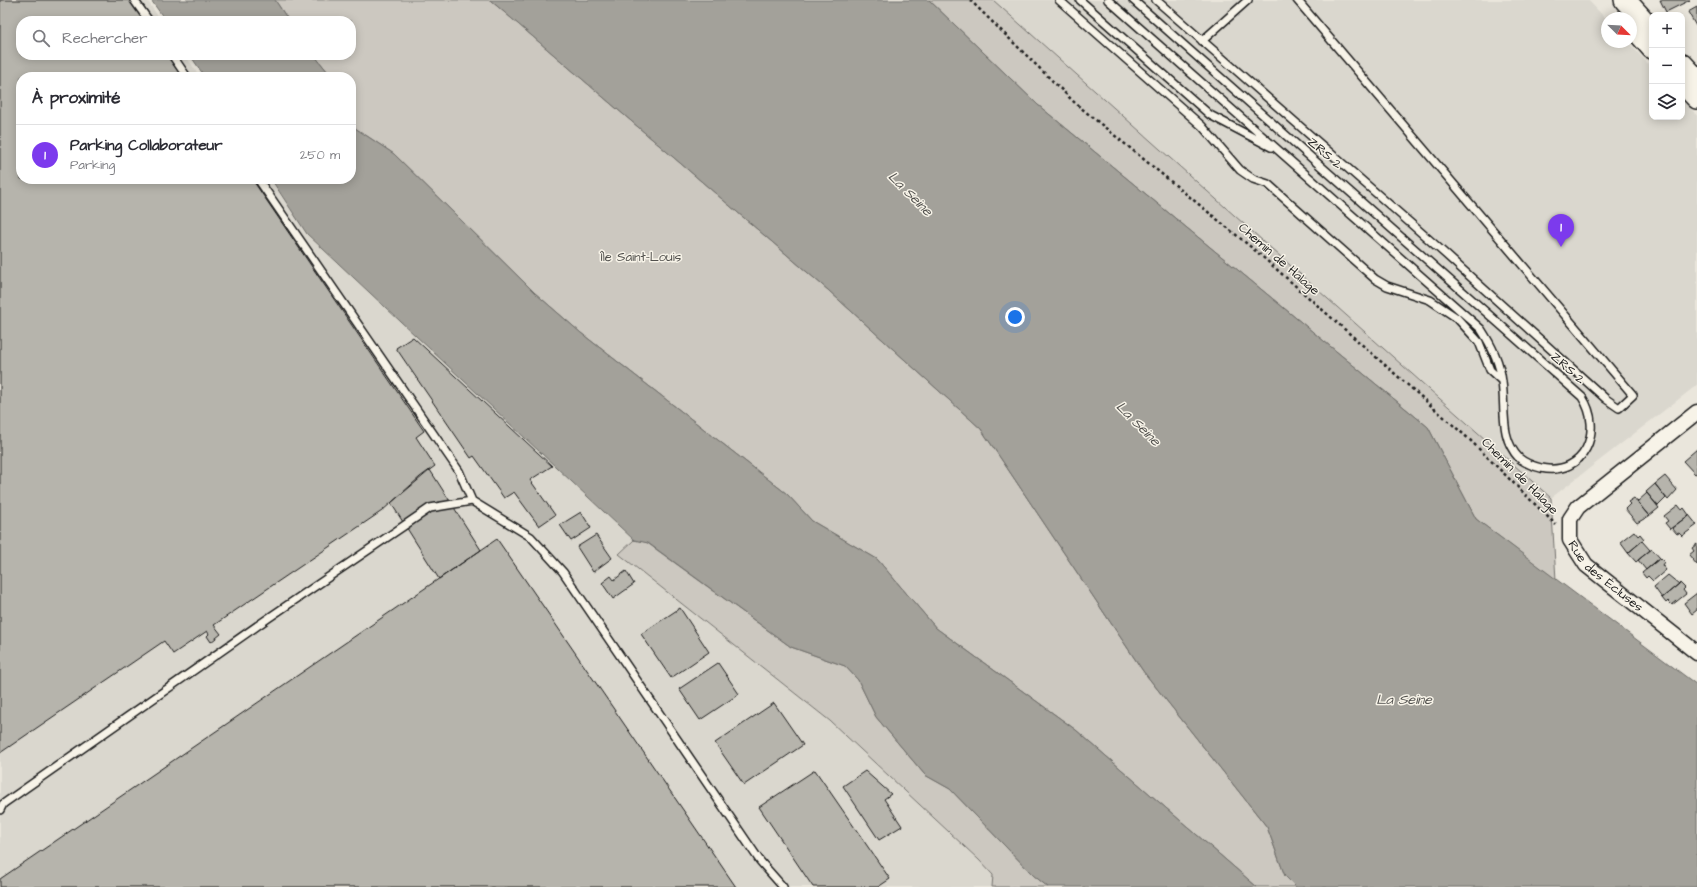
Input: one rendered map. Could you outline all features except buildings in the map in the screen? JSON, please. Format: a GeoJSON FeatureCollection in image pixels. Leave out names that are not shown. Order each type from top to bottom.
{"type":"FeatureCollection","features":[{"type":"Feature","properties":{"kind":"main road"},"geometry":{"type":"LineString","coordinates":[[1610,0],[1621,12]]}},
{"type":"Feature","properties":{"kind":"main road"},"geometry":{"type":"LineString","coordinates":[[1625,0],[1649,27]]}},
{"type":"Feature","properties":{"kind":"main road"},"geometry":{"type":"LineString","coordinates":[[1637,31],[1649,45]]}},
{"type":"Feature","properties":{"kind":"main road"},"geometry":{"type":"LineString","coordinates":[[1685,67],[1697,80]]}},
{"type":"Feature","properties":{"kind":"main road"},"geometry":{"type":"LineString","coordinates":[[1684,84],[1697,98]]}},
{"type":"Feature","properties":{"kind":"street","name":"Rue des Écluses"},"geometry":{"type":"LineString","coordinates":[[1697,412],[1578,507],[1570,519],[1570,540],[1586,565],[1697,652]]}},
{"type":"Feature","properties":{"kind":"lane"},"geometry":{"type":"LineString","coordinates":[[134,0],[145,16]]}},
{"type":"Feature","properties":{"kind":"lane"},"geometry":{"type":"LineString","coordinates":[[1059,0],[1202,126],[1240,170],[1253,179],[1268,184],[1375,279],[1387,286],[1430,300],[1457,318],[1479,342],[1490,370],[1502,382]]}},
{"type":"Feature","properties":{"kind":"lane","name":"ZRS 2"},"geometry":{"type":"LineString","coordinates":[[1080,0],[1210,115],[1279,151]]}},
{"type":"Feature","properties":{"kind":"lane","name":"ZRS 2"},"geometry":{"type":"LineString","coordinates":[[1108,0],[1482,328],[1497,357],[1502,382],[1504,424],[1508,444],[1520,458],[1532,465],[1550,469],[1577,460],[1584,452],[1589,442],[1592,417],[1588,405],[1582,397],[1133,0]]}},
{"type":"Feature","properties":{"kind":"lane"},"geometry":{"type":"LineString","coordinates":[[1156,0],[1429,239],[1594,388],[1619,408],[1633,395],[1297,0]]}},
{"type":"Feature","properties":{"kind":"lane"},"geometry":{"type":"LineString","coordinates":[[1202,41],[1248,0]]}},
{"type":"Feature","properties":{"kind":"lane"},"geometry":{"type":"LineString","coordinates":[[175,60],[184,72]]}},
{"type":"Feature","properties":{"kind":"lane"},"geometry":{"type":"LineString","coordinates":[[261,184],[459,471],[472,501],[531,537],[563,572],[760,861],[783,887]]}},
{"type":"Feature","properties":{"kind":"lane"},"geometry":{"type":"LineString","coordinates":[[0,810],[3,804],[267,619],[430,508],[472,501]]}},
{"type":"Feature","properties":{"kind":"path","name":"Chemin de Halage"},"geometry":{"type":"LineString","coordinates":[[970,0],[1075,103],[1257,252],[1470,440],[1570,540]]}},
{"type":"Feature","properties":{"kind":"shaded area"},"geometry":{"type":"Polygon","coordinates":[[[0,0],[147,0],[158,16],[16,16],[16,60],[188,60],[197,72],[16,72],[16,184],[273,184],[307,234],[634,540],[619,554],[830,721],[979,860],[993,875],[992,887],[0,887],[0,0]]]}},
{"type":"Feature","properties":{"kind":"shaded area"},"geometry":{"type":"Polygon","coordinates":[[[993,0],[1588,0],[1601,14],[1601,48],[1634,48],[1649,65],[1649,120],[1685,120],[1685,103],[1697,115],[1697,385],[1551,498],[993,0]]]}},
{"type":"Feature","properties":{"kind":"green space","name":"Île Saint-Louis"},"geometry":{"type":"Polygon","coordinates":[[[275,0],[490,0],[828,290],[981,429],[1143,671],[1267,827],[1285,876],[1296,887],[1257,887],[1076,730],[936,628],[877,559],[812,521],[787,494],[581,333],[535,293],[394,154],[356,129],[356,72],[328,72],[318,60],[356,60],[356,16],[286,16],[275,0]]]}},
{"type":"Feature","properties":{"kind":"green space"},"geometry":{"type":"Polygon","coordinates":[[[929,0],[993,0],[1551,498],[1556,580],[1476,519],[1428,427],[1038,105],[929,0]]]}},
{"type":"Feature","properties":{"kind":"green space"},"geometry":{"type":"Polygon","coordinates":[[[634,540],[646,542],[791,647],[845,666],[858,680],[876,717],[925,775],[950,789],[1033,875],[1048,887],[992,887],[993,875],[979,860],[830,721],[619,554],[634,540]]]}},
{"type":"Feature","properties":{"kind":"water"},"geometry":{"type":"Polygon","coordinates":[[[151,0],[275,0],[286,16],[162,16],[151,0]]]}},
{"type":"Feature","properties":{"kind":"water","name":"La Seine"},"geometry":{"type":"Polygon","coordinates":[[[490,0],[929,0],[1038,105],[1428,427],[1476,519],[1697,685],[1697,887],[1296,887],[1285,876],[1267,827],[1143,671],[981,429],[828,290],[490,0]]]}},
{"type":"Feature","properties":{"kind":"water"},"geometry":{"type":"Polygon","coordinates":[[[193,60],[318,60],[328,72],[202,72],[193,60]]]}},
{"type":"Feature","properties":{"kind":"water"},"geometry":{"type":"Polygon","coordinates":[[[356,129],[394,154],[535,293],[581,333],[787,494],[812,521],[877,559],[936,628],[1076,730],[1257,887],[1048,887],[1033,875],[950,789],[925,775],[876,717],[858,680],[845,666],[791,647],[648,543],[634,540],[307,234],[274,184],[356,184],[356,129]]]}},
{"type":"Feature","properties":{"kind":"place","name":"Parking Collaborateur"},"geometry":{"type":"Point","coordinates":[1561,247]}}]}
